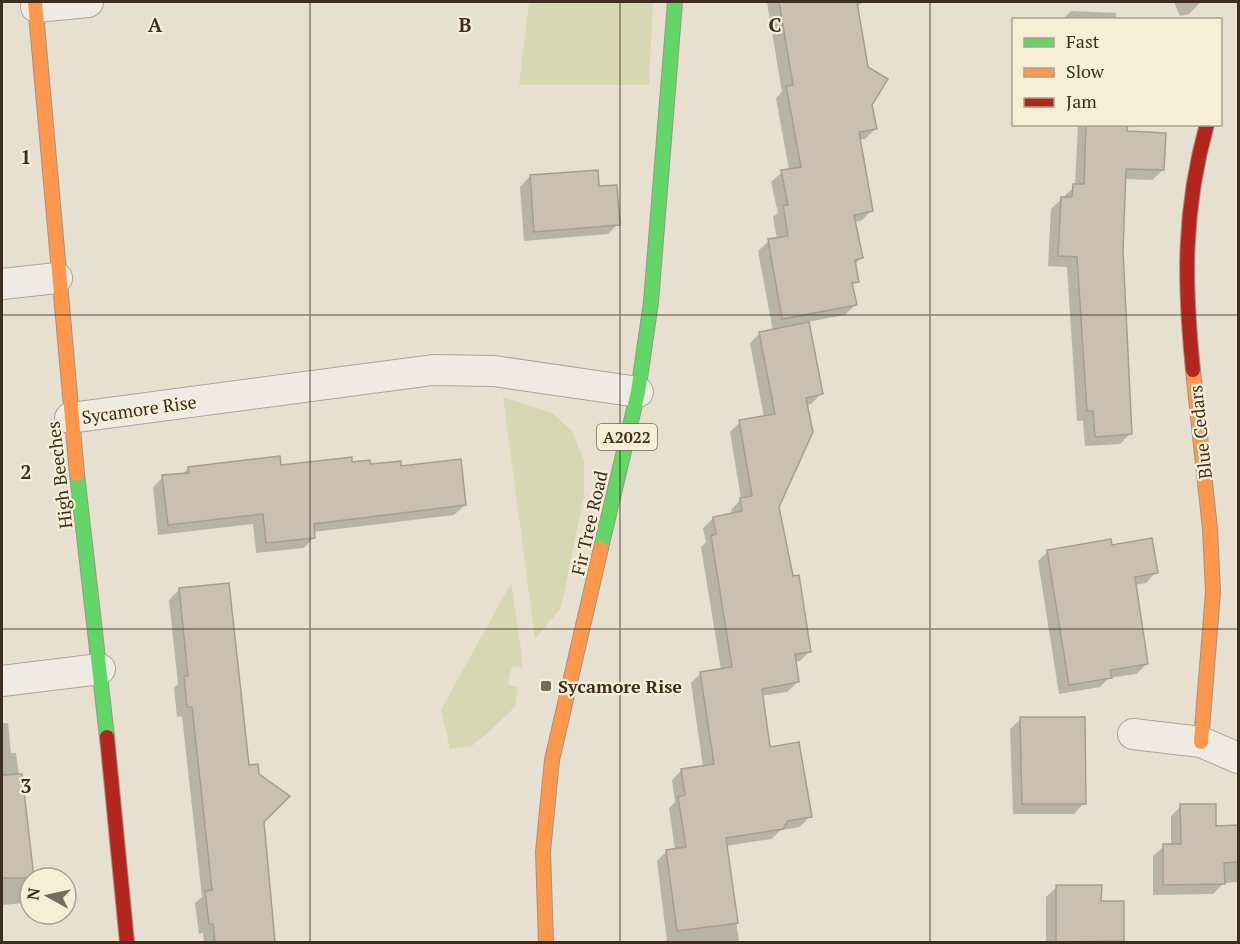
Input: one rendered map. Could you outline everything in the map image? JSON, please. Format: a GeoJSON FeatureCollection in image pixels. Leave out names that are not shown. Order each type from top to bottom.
{"type":"FeatureCollection","features":[{"type":"Feature","properties":{"kind":"street"},"geometry":{"type":"LineString","coordinates":[[36,4],[88,2]]}},
{"type":"Feature","properties":{"kind":"street","name":"Fir Tree Road"},"geometry":{"type":"LineString","coordinates":[[546,942],[543,852],[552,760],[638,392],[651,302],[675,2]]}},
{"type":"Feature","properties":{"kind":"street","name":"High Beeches"},"geometry":{"type":"LineString","coordinates":[[36,4],[70,418],[100,669],[127,942]]}},
{"type":"Feature","properties":{"kind":"street","name":"Blue Cedars"},"geometry":{"type":"LineString","coordinates":[[1201,742],[1213,592],[1210,529],[1188,323],[1186,233],[1196,162],[1206,126]]}},
{"type":"Feature","properties":{"kind":"street"},"geometry":{"type":"LineString","coordinates":[[2,284],[57,278]]}},
{"type":"Feature","properties":{"kind":"street","name":"Sycamore Rise"},"geometry":{"type":"LineString","coordinates":[[70,418],[433,370],[494,371],[638,392]]}},
{"type":"Feature","properties":{"kind":"street"},"geometry":{"type":"LineString","coordinates":[[2,681],[100,669]]}},
{"type":"Feature","properties":{"kind":"street"},"geometry":{"type":"LineString","coordinates":[[1133,734],[1201,742],[1239,758]]}},
{"type":"Feature","properties":{"kind":"green space"},"geometry":{"type":"Polygon","coordinates":[[[529,2],[653,2],[649,85],[519,85],[529,2]]]}},
{"type":"Feature","properties":{"kind":"green space"},"geometry":{"type":"Polygon","coordinates":[[[503,397],[552,413],[572,431],[584,461],[584,496],[561,608],[535,639],[503,397]]]}},
{"type":"Feature","properties":{"kind":"green space"},"geometry":{"type":"Polygon","coordinates":[[[511,583],[522,656],[522,668],[512,666],[508,684],[518,687],[515,707],[472,746],[450,749],[441,710],[511,583]]]}},
{"type":"Feature","properties":{"kind":"building"},"geometry":{"type":"Polygon","coordinates":[[[779,2],[857,2],[868,67],[888,79],[872,105],[877,129],[859,132],[873,211],[854,215],[863,258],[855,260],[859,282],[852,283],[857,305],[782,319],[768,239],[788,236],[783,205],[788,205],[781,170],[801,167],[786,86],[793,85],[779,2]]]}},
{"type":"Feature","properties":{"kind":"building"},"geometry":{"type":"Polygon","coordinates":[[[1086,126],[1128,126],[1127,131],[1166,133],[1164,170],[1126,169],[1123,251],[1132,434],[1095,437],[1093,411],[1087,411],[1077,257],[1058,256],[1061,197],[1072,197],[1073,184],[1084,184],[1086,126]]]}},
{"type":"Feature","properties":{"kind":"building"},"geometry":{"type":"Polygon","coordinates":[[[598,170],[599,186],[617,185],[620,225],[534,232],[530,175],[598,170]]]}},
{"type":"Feature","properties":{"kind":"building"},"geometry":{"type":"Polygon","coordinates":[[[809,322],[823,394],[806,398],[813,432],[779,507],[793,576],[799,575],[811,652],[795,654],[799,682],[762,689],[770,747],[799,742],[812,817],[788,821],[783,829],[726,838],[738,923],[677,931],[666,850],[686,847],[678,797],[685,795],[681,769],[714,764],[700,672],[732,667],[711,536],[716,534],[713,517],[742,511],[740,498],[752,496],[739,420],[775,414],[759,332],[809,322]]]}},
{"type":"Feature","properties":{"kind":"building"},"geometry":{"type":"Polygon","coordinates":[[[280,456],[281,465],[352,457],[352,462],[370,460],[371,464],[401,461],[401,466],[461,459],[466,505],[314,524],[315,538],[266,543],[263,514],[168,525],[162,475],[189,473],[188,467],[280,456]]]}},
{"type":"Feature","properties":{"kind":"building"},"geometry":{"type":"Polygon","coordinates":[[[1152,538],[1158,573],[1135,577],[1148,664],[1110,670],[1112,678],[1069,685],[1047,550],[1111,539],[1112,545],[1152,538]]]}},
{"type":"Feature","properties":{"kind":"building"},"geometry":{"type":"Polygon","coordinates":[[[229,583],[249,765],[258,764],[259,774],[290,796],[264,822],[275,942],[215,942],[213,924],[209,924],[205,891],[212,890],[192,707],[187,707],[184,676],[188,676],[179,588],[229,583]]]}},
{"type":"Feature","properties":{"kind":"building"},"geometry":{"type":"Polygon","coordinates":[[[1020,717],[1085,717],[1086,804],[1022,804],[1020,717]]]}},
{"type":"Feature","properties":{"kind":"building"},"geometry":{"type":"Polygon","coordinates":[[[22,774],[33,866],[18,866],[18,878],[2,878],[2,775],[22,774]]]}},
{"type":"Feature","properties":{"kind":"building"},"geometry":{"type":"Polygon","coordinates":[[[1180,804],[1216,804],[1216,826],[1239,825],[1239,862],[1224,863],[1225,884],[1163,885],[1163,844],[1181,844],[1180,804]]]}},
{"type":"Feature","properties":{"kind":"building"},"geometry":{"type":"Polygon","coordinates":[[[1056,885],[1102,885],[1101,901],[1124,901],[1124,941],[1056,942],[1056,885]]]}},
{"type":"Feature","properties":{"kind":"traffic: fast"},"geometry":{"type":"LineString","coordinates":[[601,548],[638,392],[651,302],[675,2]]}},
{"type":"Feature","properties":{"kind":"traffic: fast"},"geometry":{"type":"LineString","coordinates":[[77,474],[107,737]]}},
{"type":"Feature","properties":{"kind":"traffic: slow"},"geometry":{"type":"LineString","coordinates":[[35,2],[77,474]]}},
{"type":"Feature","properties":{"kind":"traffic: slow"},"geometry":{"type":"LineString","coordinates":[[1193,370],[1210,529],[1213,592],[1201,742]]}},
{"type":"Feature","properties":{"kind":"traffic: slow"},"geometry":{"type":"LineString","coordinates":[[546,942],[543,852],[552,760],[601,548]]}},
{"type":"Feature","properties":{"kind":"traffic: jam"},"geometry":{"type":"LineString","coordinates":[[1193,370],[1188,307],[1188,246],[1193,186],[1206,126]]}},
{"type":"Feature","properties":{"kind":"traffic: jam"},"geometry":{"type":"LineString","coordinates":[[107,737],[127,942]]}},
{"type":"Feature","properties":{"kind":"place","name":"Sycamore Rise"},"geometry":{"type":"Point","coordinates":[546,686]}}]}
